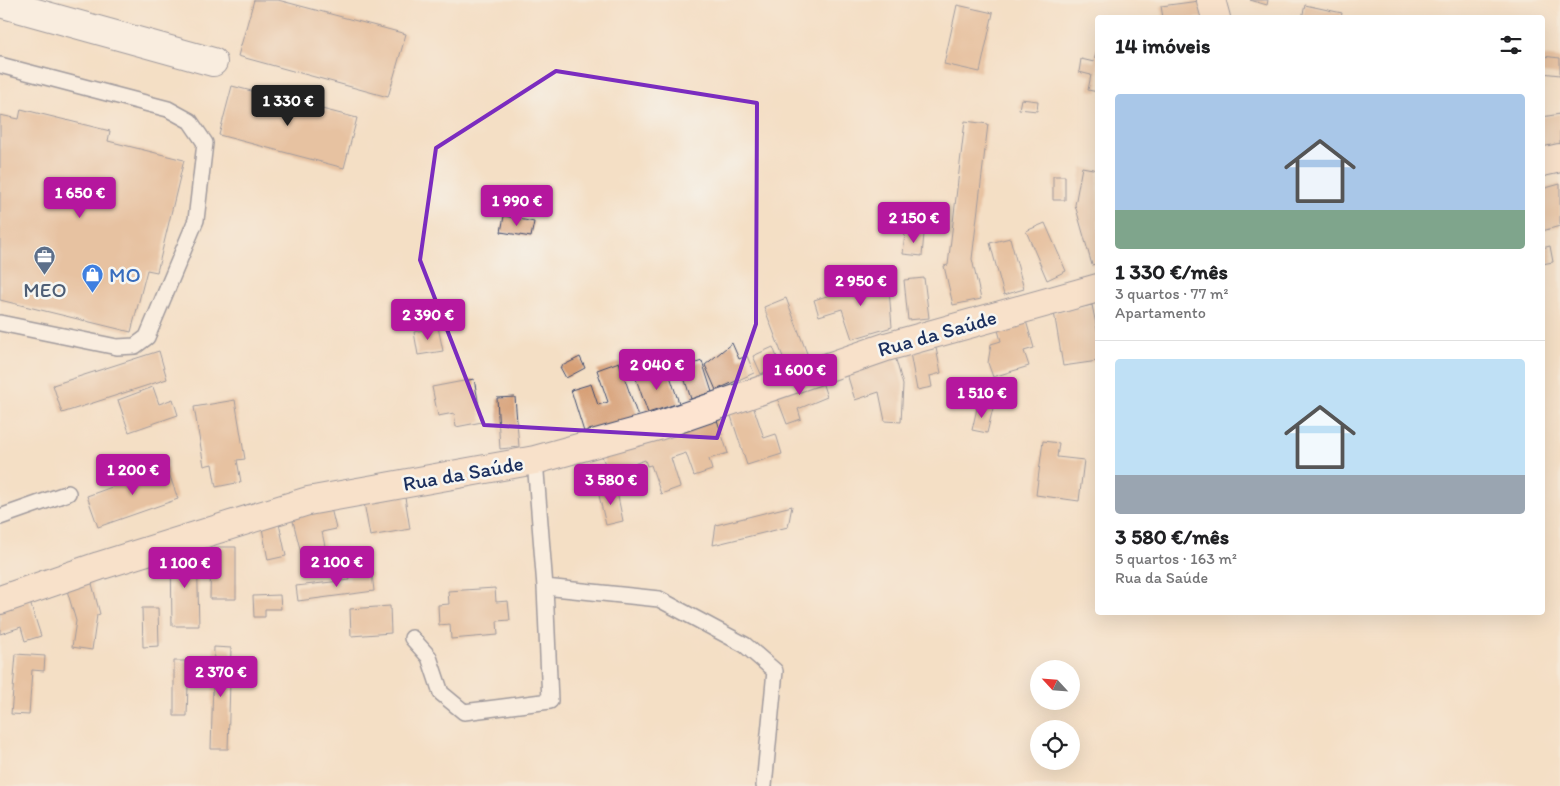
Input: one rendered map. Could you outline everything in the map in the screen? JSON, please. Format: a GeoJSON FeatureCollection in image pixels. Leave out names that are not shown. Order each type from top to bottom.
{"type":"FeatureCollection","features":[{"type":"Feature","properties":{"kind":"street"},"geometry":{"type":"LineString","coordinates":[[1212,0],[1215,15]]}},
{"type":"Feature","properties":{"kind":"street"},"geometry":{"type":"LineString","coordinates":[[15,4],[213,62]]}},
{"type":"Feature","properties":{"kind":"street"},"geometry":{"type":"LineString","coordinates":[[1545,161],[1560,158]]}},
{"type":"Feature","properties":{"kind":"street","name":"Rua da Saúde"},"geometry":{"type":"LineString","coordinates":[[2,595],[308,501],[534,460],[658,426],[886,347],[1095,289]]}},
{"type":"Feature","properties":{"kind":"lane"},"geometry":{"type":"LineString","coordinates":[[0,65],[168,109],[190,121],[205,143],[196,220],[177,271],[147,337],[135,346],[117,347],[0,323]]}},
{"type":"Feature","properties":{"kind":"lane"},"geometry":{"type":"LineString","coordinates":[[412,638],[429,657],[441,693],[464,712],[550,701],[544,587],[534,460]]}},
{"type":"Feature","properties":{"kind":"lane"},"geometry":{"type":"LineString","coordinates":[[0,517],[68,493]]}},
{"type":"Feature","properties":{"kind":"lane"},"geometry":{"type":"LineString","coordinates":[[544,587],[660,599],[745,645],[775,671],[764,786]]}},
{"type":"Feature","properties":{"kind":"highlighted area"},"geometry":{"type":"Polygon","coordinates":[[[556,71],[757,103],[756,324],[717,438],[484,425],[420,260],[436,148],[556,71]]]}},
{"type":"Feature","properties":{"kind":"building"},"geometry":{"type":"Polygon","coordinates":[[[254,0],[278,0],[406,34],[388,97],[238,56],[254,0]]]}},
{"type":"Feature","properties":{"kind":"building"},"geometry":{"type":"Polygon","coordinates":[[[1250,0],[1268,0],[1267,5],[1250,0]]]}},
{"type":"Feature","properties":{"kind":"building"},"geometry":{"type":"Polygon","coordinates":[[[1199,1],[1203,15],[1162,15],[1161,6],[1199,1]]]}},
{"type":"Feature","properties":{"kind":"building"},"geometry":{"type":"Polygon","coordinates":[[[957,5],[993,13],[980,72],[944,64],[957,5]]]}},
{"type":"Feature","properties":{"kind":"building"},"geometry":{"type":"Polygon","coordinates":[[[1305,5],[1342,13],[1342,15],[1303,15],[1305,5]]]}},
{"type":"Feature","properties":{"kind":"building"},"geometry":{"type":"Polygon","coordinates":[[[1545,56],[1560,58],[1560,75],[1545,73],[1545,56]]]}},
{"type":"Feature","properties":{"kind":"building"},"geometry":{"type":"Polygon","coordinates":[[[1095,57],[1095,91],[1088,90],[1091,75],[1079,72],[1081,59],[1094,62],[1095,57]]]}},
{"type":"Feature","properties":{"kind":"building"},"geometry":{"type":"Polygon","coordinates":[[[232,86],[357,118],[344,168],[219,135],[232,86]]]}},
{"type":"Feature","properties":{"kind":"building"},"geometry":{"type":"Polygon","coordinates":[[[1021,99],[1038,101],[1037,111],[1019,109],[1021,99]]]}},
{"type":"Feature","properties":{"kind":"building"},"geometry":{"type":"Polygon","coordinates":[[[21,109],[110,131],[108,141],[184,160],[157,272],[147,270],[131,332],[0,300],[0,115],[19,119],[21,109]]]}},
{"type":"Feature","properties":{"kind":"building"},"geometry":{"type":"Polygon","coordinates":[[[1560,114],[1560,151],[1545,154],[1545,116],[1560,114]]]}},
{"type":"Feature","properties":{"kind":"building"},"geometry":{"type":"Polygon","coordinates":[[[965,121],[988,124],[972,259],[981,299],[953,305],[944,266],[948,265],[965,121]]]}},
{"type":"Feature","properties":{"kind":"building"},"geometry":{"type":"Polygon","coordinates":[[[1082,167],[1095,169],[1095,264],[1092,265],[1075,205],[1082,167]]]}},
{"type":"Feature","properties":{"kind":"building"},"geometry":{"type":"Polygon","coordinates":[[[1053,176],[1065,176],[1065,200],[1053,200],[1053,176]]]}},
{"type":"Feature","properties":{"kind":"building"},"geometry":{"type":"Polygon","coordinates":[[[1560,184],[1560,226],[1545,230],[1545,188],[1560,184]]]}},
{"type":"Feature","properties":{"kind":"building"},"geometry":{"type":"Polygon","coordinates":[[[504,216],[534,222],[531,237],[501,232],[504,216]]]}},
{"type":"Feature","properties":{"kind":"building"},"geometry":{"type":"Polygon","coordinates":[[[1045,223],[1066,271],[1047,280],[1026,231],[1045,223]]]}},
{"type":"Feature","properties":{"kind":"building"},"geometry":{"type":"Polygon","coordinates":[[[905,232],[924,234],[922,256],[903,254],[905,232]]]}},
{"type":"Feature","properties":{"kind":"building"},"geometry":{"type":"Polygon","coordinates":[[[1010,238],[1024,289],[1004,295],[990,243],[1010,238]]]}},
{"type":"Feature","properties":{"kind":"building"},"geometry":{"type":"Polygon","coordinates":[[[1550,246],[1553,262],[1545,263],[1545,247],[1550,246]]]}},
{"type":"Feature","properties":{"kind":"building"},"geometry":{"type":"Polygon","coordinates":[[[888,277],[892,327],[852,339],[842,309],[819,316],[814,300],[865,284],[865,279],[888,277]]]}},
{"type":"Feature","properties":{"kind":"building"},"geometry":{"type":"Polygon","coordinates":[[[924,278],[929,318],[908,320],[904,280],[924,278]]]}},
{"type":"Feature","properties":{"kind":"building"},"geometry":{"type":"Polygon","coordinates":[[[786,298],[808,356],[786,365],[764,307],[786,298]]]}},
{"type":"Feature","properties":{"kind":"building"},"geometry":{"type":"Polygon","coordinates":[[[1092,305],[1095,320],[1095,361],[1063,366],[1054,312],[1092,305]]]}},
{"type":"Feature","properties":{"kind":"building"},"geometry":{"type":"Polygon","coordinates":[[[1024,314],[1034,348],[1024,351],[1029,366],[993,377],[988,363],[991,344],[1001,341],[996,323],[1024,314]]]}},
{"type":"Feature","properties":{"kind":"building"},"geometry":{"type":"Polygon","coordinates":[[[438,327],[443,351],[418,355],[414,332],[438,327]]]}},
{"type":"Feature","properties":{"kind":"building"},"geometry":{"type":"Polygon","coordinates":[[[732,343],[739,359],[747,356],[754,373],[716,390],[705,365],[732,343]]]}},
{"type":"Feature","properties":{"kind":"building"},"geometry":{"type":"Polygon","coordinates":[[[773,347],[780,365],[761,374],[753,356],[773,347]]]}},
{"type":"Feature","properties":{"kind":"building"},"geometry":{"type":"Polygon","coordinates":[[[936,348],[941,373],[930,376],[932,387],[917,390],[910,353],[936,348]]]}},
{"type":"Feature","properties":{"kind":"building"},"geometry":{"type":"Polygon","coordinates":[[[893,349],[903,385],[901,422],[885,421],[879,392],[855,400],[844,364],[893,349]]]}},
{"type":"Feature","properties":{"kind":"building"},"geometry":{"type":"Polygon","coordinates":[[[159,351],[167,379],[62,413],[53,385],[159,351]]]}},
{"type":"Feature","properties":{"kind":"building"},"geometry":{"type":"Polygon","coordinates":[[[580,357],[585,368],[566,378],[560,367],[580,357]]]}},
{"type":"Feature","properties":{"kind":"building"},"geometry":{"type":"Polygon","coordinates":[[[702,361],[712,392],[691,399],[681,368],[702,361]]]}},
{"type":"Feature","properties":{"kind":"building"},"geometry":{"type":"Polygon","coordinates":[[[619,362],[638,417],[585,435],[571,390],[591,384],[598,405],[608,402],[597,370],[619,362]]]}},
{"type":"Feature","properties":{"kind":"building"},"geometry":{"type":"Polygon","coordinates":[[[668,370],[679,403],[648,413],[635,376],[649,372],[650,376],[668,370]]]}},
{"type":"Feature","properties":{"kind":"building"},"geometry":{"type":"Polygon","coordinates":[[[819,373],[827,397],[798,409],[801,419],[787,424],[774,390],[819,373]]]}},
{"type":"Feature","properties":{"kind":"building"},"geometry":{"type":"Polygon","coordinates":[[[474,379],[482,422],[456,427],[454,413],[438,416],[432,387],[474,379]]]}},
{"type":"Feature","properties":{"kind":"building"},"geometry":{"type":"Polygon","coordinates":[[[153,387],[159,404],[173,399],[178,415],[129,432],[118,400],[153,387]]]}},
{"type":"Feature","properties":{"kind":"building"},"geometry":{"type":"Polygon","coordinates":[[[515,397],[519,447],[500,449],[497,398],[515,397]]]}},
{"type":"Feature","properties":{"kind":"building"},"geometry":{"type":"Polygon","coordinates":[[[235,400],[245,459],[237,460],[241,482],[216,487],[212,464],[204,466],[194,407],[235,400]]]}},
{"type":"Feature","properties":{"kind":"building"},"geometry":{"type":"Polygon","coordinates":[[[751,400],[764,438],[776,434],[782,454],[747,465],[728,407],[751,400]]]}},
{"type":"Feature","properties":{"kind":"building"},"geometry":{"type":"Polygon","coordinates":[[[978,404],[993,408],[987,433],[972,430],[978,404]]]}},
{"type":"Feature","properties":{"kind":"building"},"geometry":{"type":"Polygon","coordinates":[[[715,414],[728,453],[709,459],[712,470],[694,476],[686,453],[671,458],[680,487],[661,494],[651,465],[647,466],[645,460],[608,473],[601,453],[715,414]]]}},
{"type":"Feature","properties":{"kind":"building"},"geometry":{"type":"Polygon","coordinates":[[[1043,441],[1059,443],[1057,457],[1084,460],[1079,501],[1036,495],[1043,441]]]}},
{"type":"Feature","properties":{"kind":"building"},"geometry":{"type":"Polygon","coordinates":[[[147,461],[151,473],[167,468],[178,499],[98,527],[87,496],[137,478],[133,466],[147,461]]]}},
{"type":"Feature","properties":{"kind":"building"},"geometry":{"type":"Polygon","coordinates":[[[616,487],[623,521],[606,525],[598,491],[616,487]]]}},
{"type":"Feature","properties":{"kind":"building"},"geometry":{"type":"Polygon","coordinates":[[[404,491],[410,529],[370,536],[363,497],[404,491]]]}},
{"type":"Feature","properties":{"kind":"building"},"geometry":{"type":"Polygon","coordinates":[[[792,506],[788,527],[713,545],[716,525],[792,506]]]}},
{"type":"Feature","properties":{"kind":"building"},"geometry":{"type":"Polygon","coordinates":[[[331,508],[336,529],[322,532],[326,551],[302,557],[292,517],[331,508]]]}},
{"type":"Feature","properties":{"kind":"building"},"geometry":{"type":"Polygon","coordinates":[[[278,519],[286,556],[268,560],[261,523],[278,519]]]}},
{"type":"Feature","properties":{"kind":"building"},"geometry":{"type":"Polygon","coordinates":[[[211,547],[236,547],[236,599],[210,599],[211,547]]]}},
{"type":"Feature","properties":{"kind":"building"},"geometry":{"type":"Polygon","coordinates":[[[197,551],[199,626],[172,626],[171,552],[197,551]]]}},
{"type":"Feature","properties":{"kind":"building"},"geometry":{"type":"Polygon","coordinates":[[[372,573],[374,591],[298,601],[296,586],[350,580],[349,576],[372,573]]]}},
{"type":"Feature","properties":{"kind":"building"},"geometry":{"type":"Polygon","coordinates":[[[91,580],[100,614],[97,615],[92,650],[72,647],[76,621],[66,587],[91,580]]]}},
{"type":"Feature","properties":{"kind":"building"},"geometry":{"type":"Polygon","coordinates":[[[495,588],[496,602],[508,601],[510,620],[497,621],[498,635],[451,639],[450,624],[439,625],[438,605],[449,604],[448,591],[495,588]]]}},
{"type":"Feature","properties":{"kind":"building"},"geometry":{"type":"Polygon","coordinates":[[[280,595],[281,609],[265,609],[265,617],[254,617],[253,596],[280,595]]]}},
{"type":"Feature","properties":{"kind":"building"},"geometry":{"type":"Polygon","coordinates":[[[29,599],[41,636],[25,641],[21,627],[0,634],[0,609],[29,599]]]}},
{"type":"Feature","properties":{"kind":"building"},"geometry":{"type":"Polygon","coordinates":[[[390,606],[391,633],[351,636],[350,609],[390,606]]]}},
{"type":"Feature","properties":{"kind":"building"},"geometry":{"type":"Polygon","coordinates":[[[142,608],[158,608],[159,646],[143,647],[142,608]]]}},
{"type":"Feature","properties":{"kind":"building"},"geometry":{"type":"Polygon","coordinates":[[[214,647],[231,648],[228,749],[211,749],[214,647]]]}},
{"type":"Feature","properties":{"kind":"building"},"geometry":{"type":"Polygon","coordinates":[[[16,654],[45,656],[44,671],[32,670],[29,715],[11,714],[16,654]]]}},
{"type":"Feature","properties":{"kind":"building"},"geometry":{"type":"Polygon","coordinates":[[[174,661],[200,661],[200,684],[188,684],[187,716],[174,716],[174,661]]]}},
{"type":"Feature","properties":{"kind":"place","name":"MEO"},"geometry":{"type":"Point","coordinates":[45,276]}},
{"type":"Feature","properties":{"kind":"place","name":"MO"},"geometry":{"type":"Point","coordinates":[93,293]}}]}
